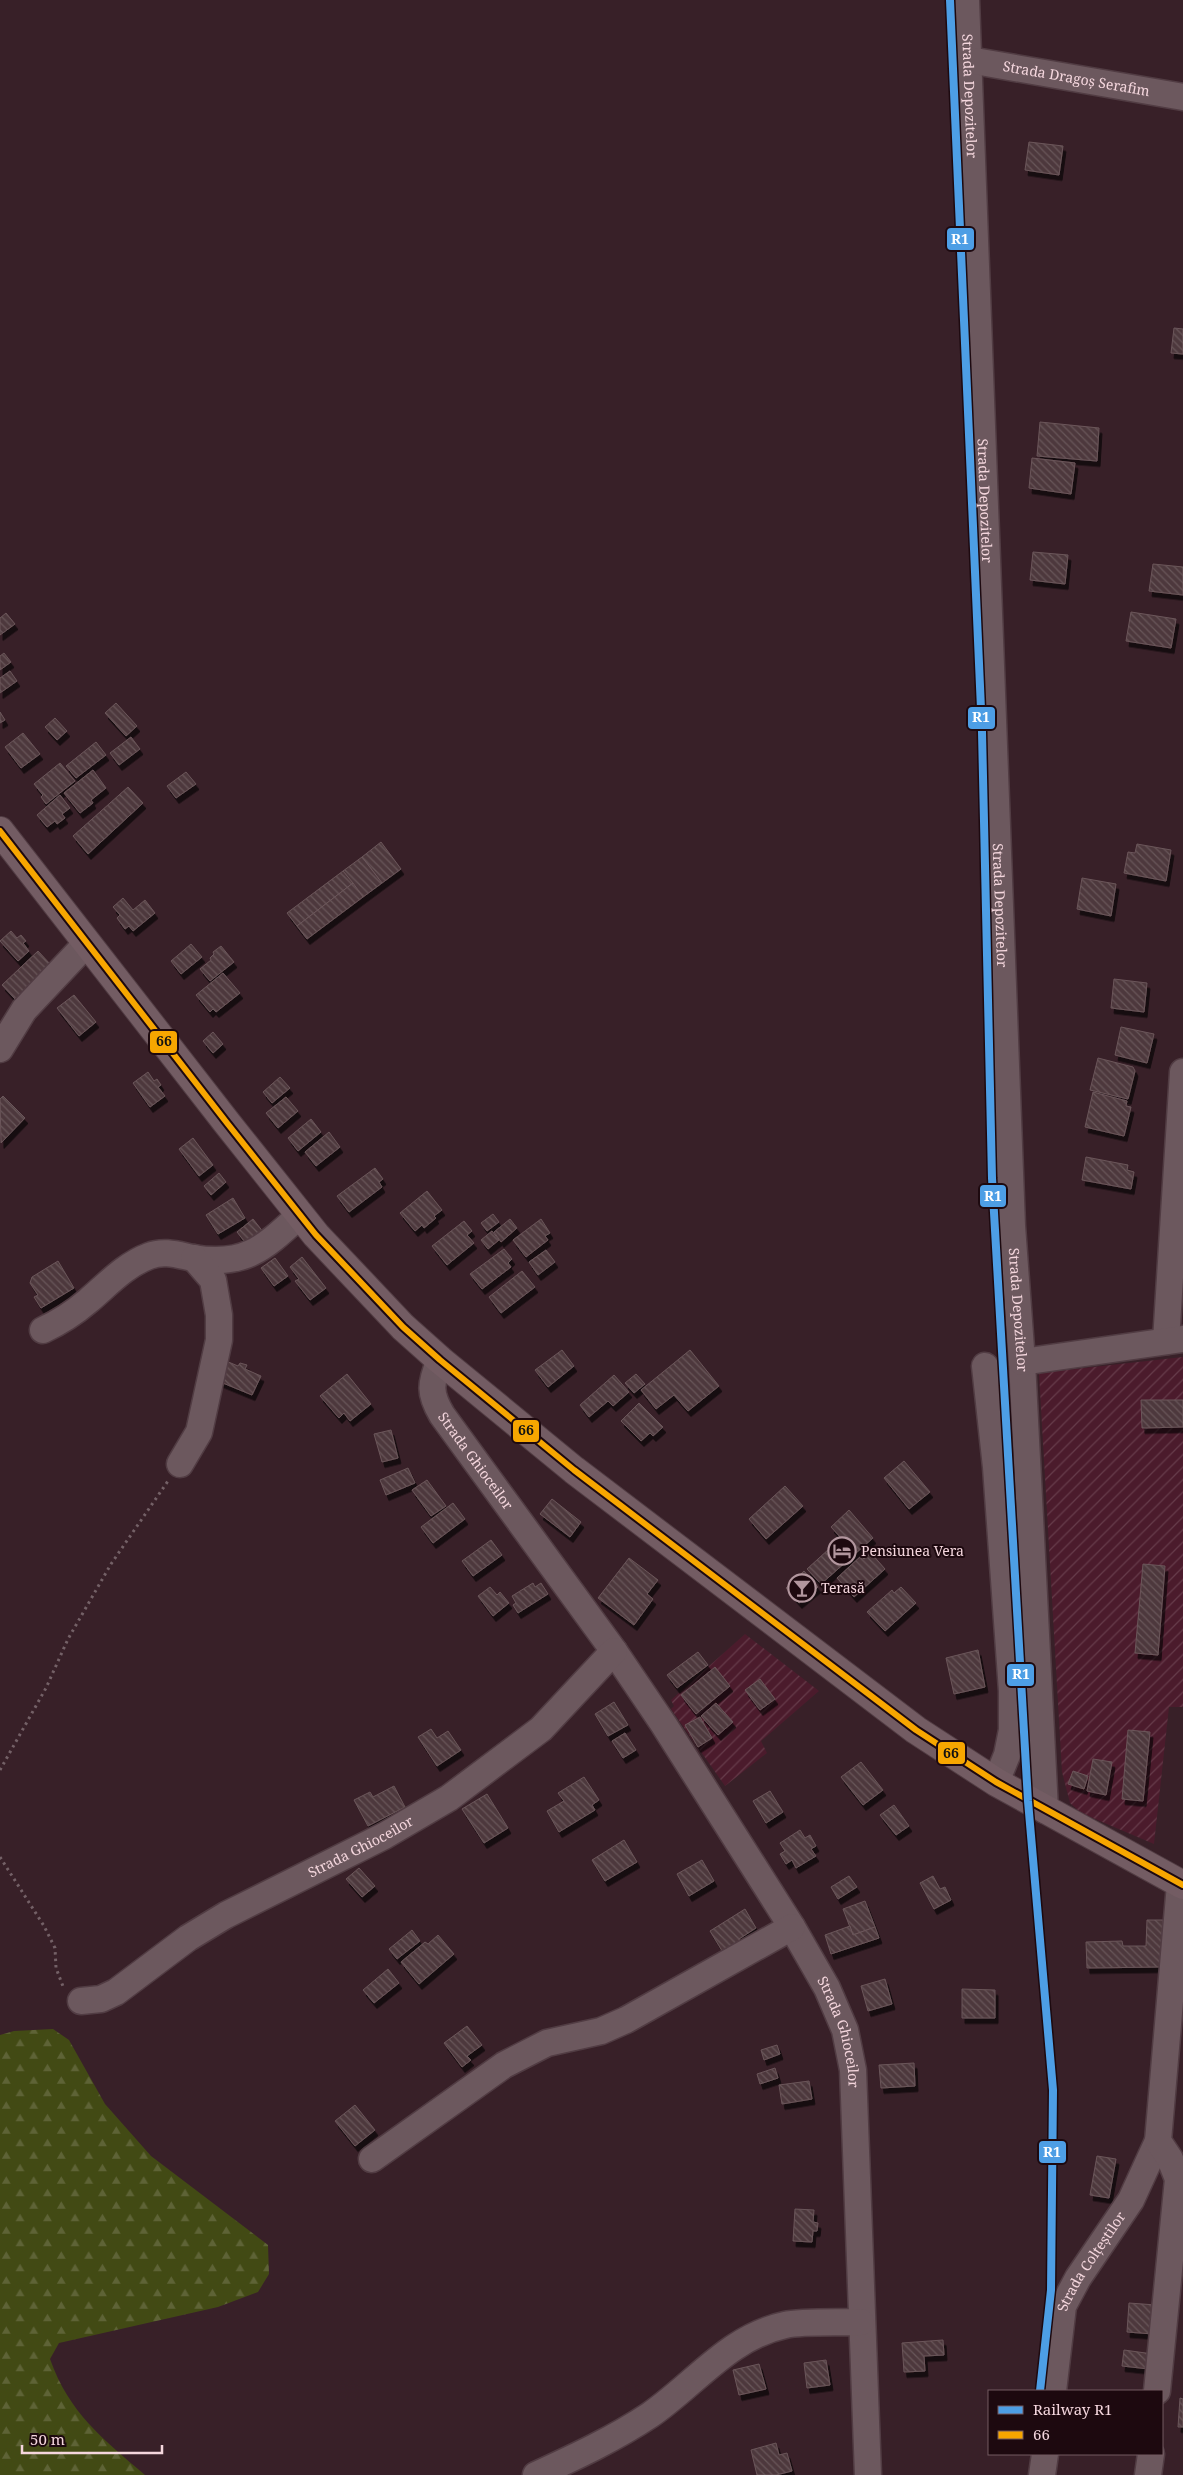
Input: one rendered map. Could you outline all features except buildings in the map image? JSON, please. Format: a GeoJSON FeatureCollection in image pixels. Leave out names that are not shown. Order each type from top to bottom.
{"type":"FeatureCollection","features":[{"type":"Feature","properties":{"kind":"main road"},"geometry":{"type":"LineString","coordinates":[[0,831],[300,1215],[364,1287],[440,1360],[574,1470],[916,1730],[996,1782],[1182,1885]]}},
{"type":"Feature","properties":{"kind":"street","name":"Strada Depozitelor"},"geometry":{"type":"LineString","coordinates":[[966,0],[1012,1226],[1022,1362],[1045,1810]]}},
{"type":"Feature","properties":{"kind":"street","name":"Strada Dragoș Serafim"},"geometry":{"type":"LineString","coordinates":[[969,60],[1183,97]]}},
{"type":"Feature","properties":{"kind":"street"},"geometry":{"type":"LineString","coordinates":[[0,1049],[24,1010],[87,944]]}},
{"type":"Feature","properties":{"kind":"street"},"geometry":{"type":"LineString","coordinates":[[1022,1362],[1175,1340],[1182,1087]]}},
{"type":"Feature","properties":{"kind":"street"},"geometry":{"type":"LineString","coordinates":[[44,1330],[74,1312],[132,1264],[148,1256],[162,1252],[194,1258],[234,1260],[248,1256],[267,1245],[300,1215]]}},
{"type":"Feature","properties":{"kind":"street"},"geometry":{"type":"LineString","coordinates":[[218,1304],[225,1283],[248,1256]]}},
{"type":"Feature","properties":{"kind":"street"},"geometry":{"type":"LineString","coordinates":[[180,1464],[192,1446],[202,1422],[219,1340],[218,1304],[212,1280],[194,1258]]}},
{"type":"Feature","properties":{"kind":"street","name":"Strada Ghioceilor"},"geometry":{"type":"LineString","coordinates":[[440,1360],[432,1386],[433,1399],[614,1651],[664,1725],[792,1927],[827,1988],[842,2021],[851,2062],[860,2322],[868,2475]]}},
{"type":"Feature","properties":{"kind":"street"},"geometry":{"type":"LineString","coordinates":[[985,1366],[996,1467],[1012,1691],[1012,1730],[1007,1755],[996,1782]]}},
{"type":"Feature","properties":{"kind":"street","name":"Strada Ghioceilor"},"geometry":{"type":"LineString","coordinates":[[81,2001],[101,1999],[116,1992],[188,1938],[226,1915],[384,1836],[449,1798],[541,1729],[614,1651]]}},
{"type":"Feature","properties":{"kind":"street","name":"Strada Colțeștilor"},"geometry":{"type":"LineString","coordinates":[[1053,2390],[1063,2306],[1078,2278],[1131,2200],[1158,2141],[1182,1885]]}},
{"type":"Feature","properties":{"kind":"street"},"geometry":{"type":"LineString","coordinates":[[372,2159],[504,2065],[547,2044],[601,2031],[626,2020],[792,1927]]}},
{"type":"Feature","properties":{"kind":"street"},"geometry":{"type":"LineString","coordinates":[[1157,2390],[1178,2179],[1170,2159],[1158,2141]]}},
{"type":"Feature","properties":{"kind":"street"},"geometry":{"type":"LineString","coordinates":[[536,2475],[620,2434],[651,2414],[710,2364],[746,2340],[786,2324],[860,2322]]}},
{"type":"Feature","properties":{"kind":"street"},"geometry":{"type":"LineString","coordinates":[[1042,2475],[1045,2455]]}},
{"type":"Feature","properties":{"kind":"street"},"geometry":{"type":"LineString","coordinates":[[1148,2475],[1151,2455]]}},
{"type":"Feature","properties":{"kind":"path"},"geometry":{"type":"LineString","coordinates":[[0,1770],[46,1688],[68,1639],[111,1564],[180,1464]]}},
{"type":"Feature","properties":{"kind":"path"},"geometry":{"type":"LineString","coordinates":[[0,1857],[44,1926],[55,1948],[56,1968],[64,1988],[81,2001]]}},
{"type":"Feature","properties":{"kind":"shaded area"},"geometry":{"type":"Polygon","coordinates":[[[1183,1357],[1183,1707],[1169,1707],[1154,1844],[1081,1813],[1070,1803],[1062,1772],[1039,1373],[1183,1357]]]}},
{"type":"Feature","properties":{"kind":"shaded area"},"geometry":{"type":"Polygon","coordinates":[[[745,1634],[819,1691],[761,1741],[767,1753],[725,1786],[671,1709],[674,1706],[671,1700],[745,1634]]]}},
{"type":"Feature","properties":{"kind":"green space"},"geometry":{"type":"Polygon","coordinates":[[[53,2029],[69,2040],[105,2104],[151,2156],[268,2245],[269,2274],[258,2292],[218,2307],[59,2343],[50,2359],[67,2395],[77,2410],[101,2437],[145,2475],[0,2475],[0,2035],[14,2031],[53,2029]]]}},
{"type":"Feature","properties":{"kind":"rail line","name":"R1"},"geometry":{"type":"LineString","coordinates":[[950,0],[982,732],[992,1178],[1028,1801],[1053,2090],[1051,2290],[1040,2390]]}},
{"type":"Feature","properties":{"kind":"transit line","name":"66"},"geometry":{"type":"LineString","coordinates":[[0,831],[316,1235],[403,1327],[440,1360],[574,1470],[916,1730],[996,1782],[1183,1885]]}},
{"type":"Feature","properties":{"kind":"place","name":"Pensiunea Vera"},"geometry":{"type":"Point","coordinates":[842,1551]}},
{"type":"Feature","properties":{"kind":"place","name":"Terasă"},"geometry":{"type":"Point","coordinates":[802,1588]}}]}
